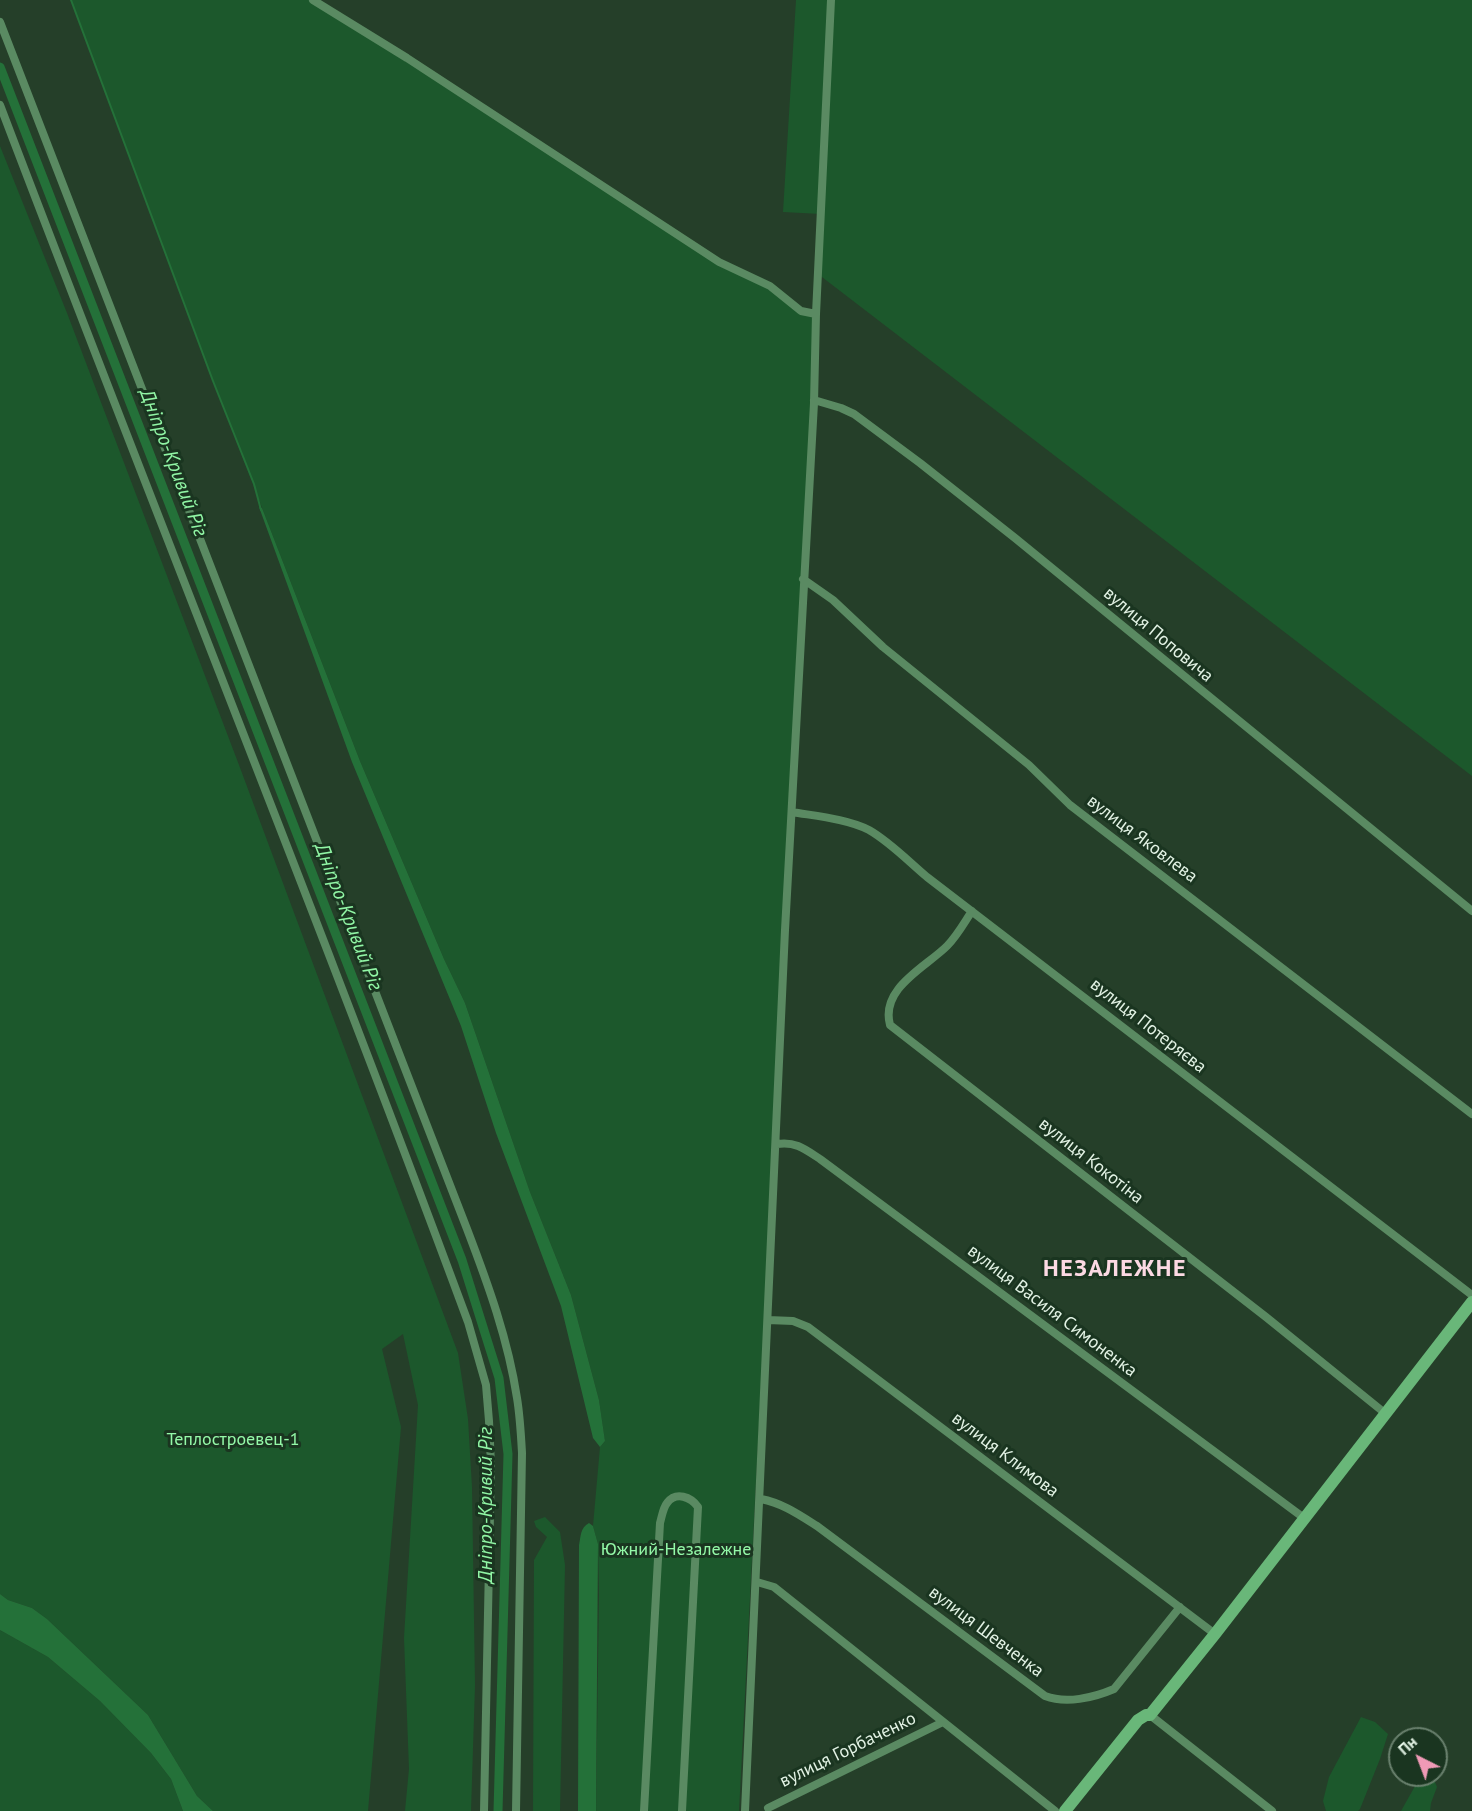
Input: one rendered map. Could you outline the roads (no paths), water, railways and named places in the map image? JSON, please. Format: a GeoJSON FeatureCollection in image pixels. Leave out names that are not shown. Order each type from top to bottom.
{"type":"FeatureCollection","features":[{"type":"Feature","properties":{"kind":"street"},"geometry":{"type":"LineString","coordinates":[[313,0],[407,58],[719,262],[770,286],[801,311],[816,314]]}},
{"type":"Feature","properties":{"kind":"street"},"geometry":{"type":"LineString","coordinates":[[745,1811],[803,579],[814,400],[831,0]]}},
{"type":"Feature","properties":{"kind":"street"},"geometry":{"type":"LineString","coordinates":[[0,22],[471,1239],[505,1338],[518,1399],[522,1453],[516,1811]]}},
{"type":"Feature","properties":{"kind":"street"},"geometry":{"type":"LineString","coordinates":[[0,105],[107,387],[369,1059],[468,1322],[479,1359],[486,1385],[490,1465],[484,1811]]}},
{"type":"Feature","properties":{"kind":"street","name":"вулиця Поповича"},"geometry":{"type":"LineString","coordinates":[[814,400],[854,414],[928,470],[1015,538],[1472,911]]}},
{"type":"Feature","properties":{"kind":"street","name":"вулиця Яковлева"},"geometry":{"type":"LineString","coordinates":[[803,579],[833,600],[883,647],[1029,765],[1070,805],[1472,1114]]}},
{"type":"Feature","properties":{"kind":"street","name":"вулиця Потеряєва"},"geometry":{"type":"LineString","coordinates":[[792,812],[866,829],[882,839],[972,911],[1472,1295]]}},
{"type":"Feature","properties":{"kind":"street","name":"вулиця Кокотіна"},"geometry":{"type":"LineString","coordinates":[[972,911],[947,946],[901,986],[890,1006],[888,1017],[890,1025],[1266,1317],[1386,1414]]}},
{"type":"Feature","properties":{"kind":"street","name":"вулиця Василя Симоненка"},"geometry":{"type":"LineString","coordinates":[[777,1144],[787,1142],[796,1144],[820,1159],[1304,1518]]}},
{"type":"Feature","properties":{"kind":"street"},"geometry":{"type":"LineString","coordinates":[[1070,1809],[1138,1719],[1150,1715],[1215,1634],[1472,1302]]}},
{"type":"Feature","properties":{"kind":"street","name":"вулиця Климова"},"geometry":{"type":"LineString","coordinates":[[768,1320],[793,1321],[808,1327],[1215,1634]]}},
{"type":"Feature","properties":{"kind":"street"},"geometry":{"type":"LineString","coordinates":[[644,1811],[660,1523],[666,1504],[678,1496],[693,1500],[698,1507],[682,1811]]}},
{"type":"Feature","properties":{"kind":"street","name":"вулиця Шевченка"},"geometry":{"type":"LineString","coordinates":[[761,1499],[790,1508],[817,1526],[1045,1696],[1055,1700],[1101,1695],[1114,1689],[1180,1607]]}},
{"type":"Feature","properties":{"kind":"street"},"geometry":{"type":"LineString","coordinates":[[757,1582],[774,1587],[1055,1811]]}},
{"type":"Feature","properties":{"kind":"street"},"geometry":{"type":"LineString","coordinates":[[1150,1715],[1272,1811]]}},
{"type":"Feature","properties":{"kind":"street","name":"вулиця Горбаченко"},"geometry":{"type":"LineString","coordinates":[[768,1808],[943,1722]]}},
{"type":"Feature","properties":{"kind":"waterway"},"geometry":{"type":"LineString","coordinates":[[71,0],[213,381],[254,484],[261,510]]}},
{"type":"Feature","properties":{"kind":"waterway","name":"Дніпро-Кривий Ріг"},"geometry":{"type":"LineString","coordinates":[[0,67],[462,1260],[499,1378],[508,1454],[498,1811]]}},
{"type":"Feature","properties":{"kind":"district","name":"НЕЗАЛЕЖНЕ"},"geometry":{"type":"Point","coordinates":[1115,1269]}},
{"type":"Feature","properties":{"kind":"park label","name":"Теплостроевец-1"},"geometry":{"type":"Point","coordinates":[233,1440]}},
{"type":"Feature","properties":{"kind":"park label","name":"Южний-Незалежне"},"geometry":{"type":"Point","coordinates":[676,1550]}}]}
